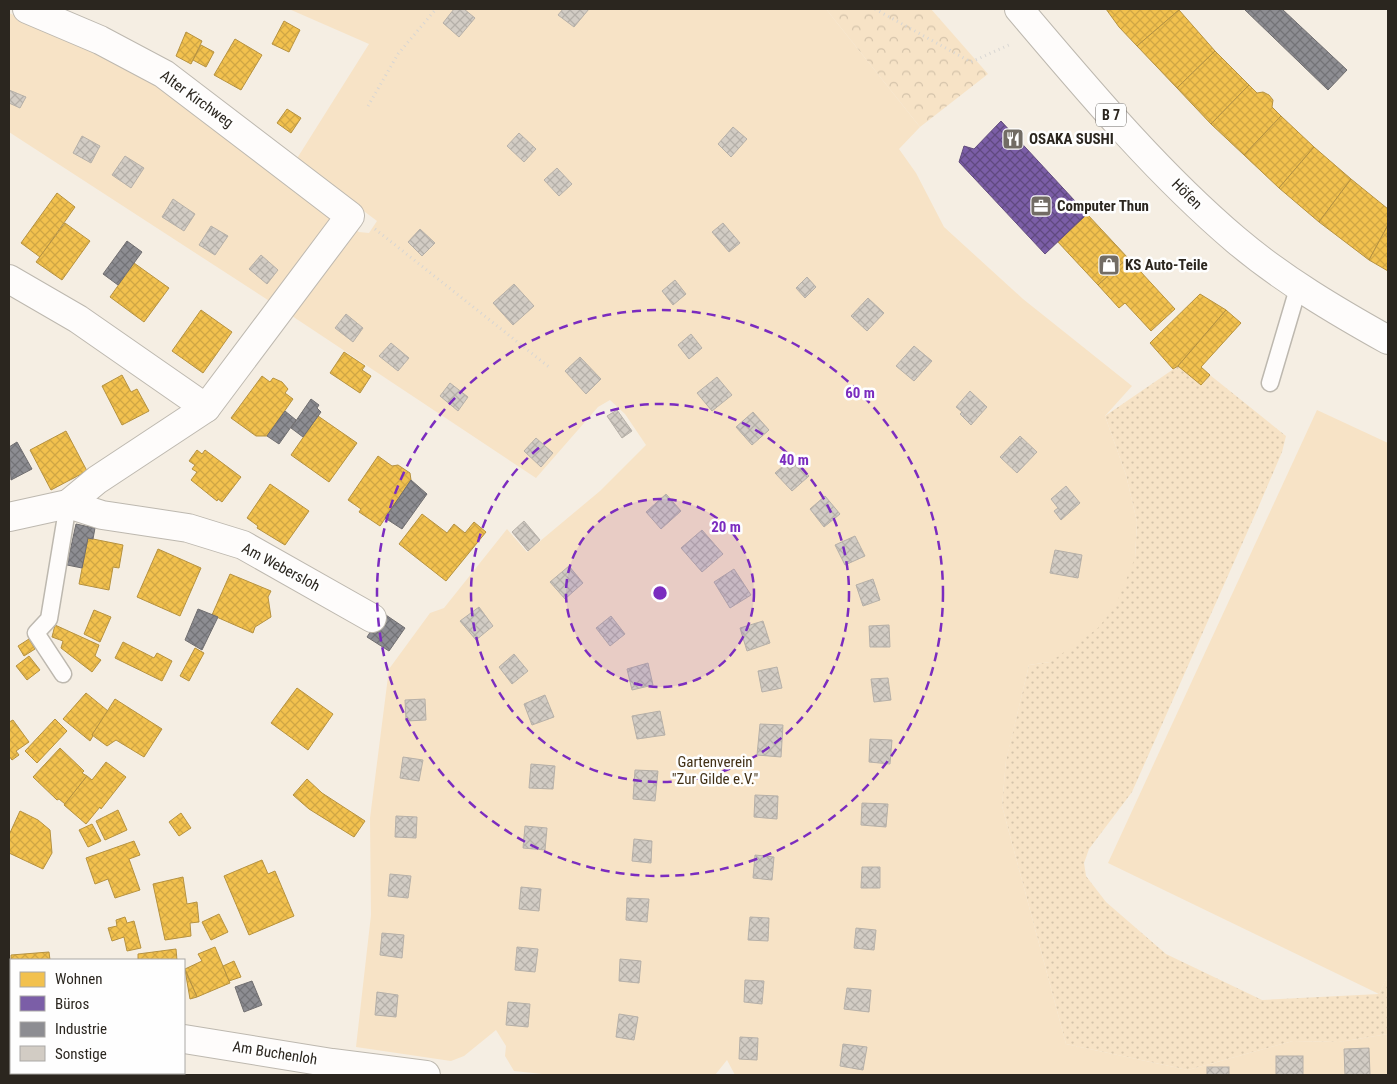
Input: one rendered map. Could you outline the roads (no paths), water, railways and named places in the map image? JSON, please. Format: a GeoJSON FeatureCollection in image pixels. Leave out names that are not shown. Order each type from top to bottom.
{"type":"FeatureCollection","features":[{"type":"Feature","properties":{"kind":"street","name":"Alter Kirchweg"},"geometry":{"type":"LineString","coordinates":[[27,9],[100,40],[164,74],[350,216]]}},
{"type":"Feature","properties":{"kind":"street","name":"Höfen"},"geometry":{"type":"LineString","coordinates":[[1019,9],[1114,119],[1208,216],[1238,242],[1299,286],[1343,315],[1388,340]]}},
{"type":"Feature","properties":{"kind":"street","name":"Am Webersloh"},"geometry":{"type":"LineString","coordinates":[[9,517],[68,504],[97,480],[206,408],[350,216]]}},
{"type":"Feature","properties":{"kind":"street"},"geometry":{"type":"LineString","coordinates":[[9,279],[78,319],[206,408]]}},
{"type":"Feature","properties":{"kind":"street","name":"Am Webersloh"},"geometry":{"type":"LineString","coordinates":[[68,504],[102,514],[188,528],[244,545],[372,618]]}},
{"type":"Feature","properties":{"kind":"street","name":"Am Buchenloh"},"geometry":{"type":"LineString","coordinates":[[185,1038],[332,1063],[426,1075]]}},
{"type":"Feature","properties":{"kind":"lane"},"geometry":{"type":"LineString","coordinates":[[1270,383],[1299,286]]}},
{"type":"Feature","properties":{"kind":"lane"},"geometry":{"type":"LineString","coordinates":[[62,674],[36,633],[49,619],[68,504]]}},
{"type":"Feature","properties":{"kind":"place","name":"OSAKA SUSHI"},"geometry":{"type":"Point","coordinates":[1013,139]}},
{"type":"Feature","properties":{"kind":"place","name":"Computer Thun"},"geometry":{"type":"Point","coordinates":[1041,206]}},
{"type":"Feature","properties":{"kind":"place","name":"KS Auto-Teile"},"geometry":{"type":"Point","coordinates":[1109,265]}},
{"type":"Feature","properties":{"kind":"park label","name":"Gartenverein \"Zur Gilde e.V.\""},"geometry":{"type":"Point","coordinates":[715,770]}}]}
